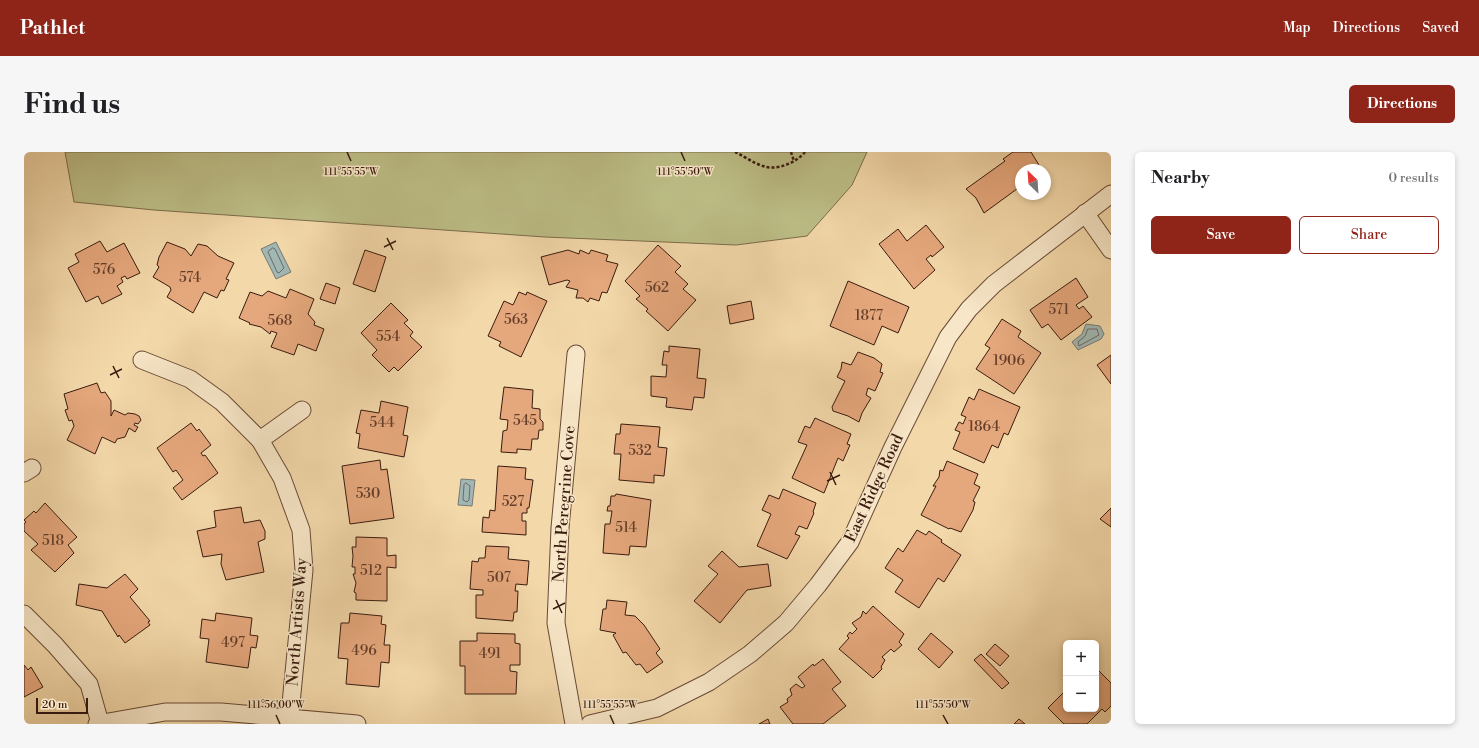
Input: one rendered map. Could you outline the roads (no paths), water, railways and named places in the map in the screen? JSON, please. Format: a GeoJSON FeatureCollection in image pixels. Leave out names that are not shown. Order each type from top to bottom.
{"type":"FeatureCollection","features":[{"type":"Feature","properties":{"kind":"street","name":"East Ridge Road"},"geometry":{"type":"LineString","coordinates":[[590,724],[657,708],[709,682],[750,654],[786,623],[818,585],[850,542],[893,447],[948,337],[969,309],[994,284],[1111,194]]}},
{"type":"Feature","properties":{"kind":"street"},"geometry":{"type":"LineString","coordinates":[[1085,213],[1111,250]]}},
{"type":"Feature","properties":{"kind":"street","name":"North Peregrine Cove"},"geometry":{"type":"LineString","coordinates":[[574,724],[556,623],[560,528],[576,354]]}},
{"type":"Feature","properties":{"kind":"street","name":"North Artists Way"},"geometry":{"type":"LineString","coordinates":[[142,360],[190,379],[222,402],[260,440],[282,478],[301,530],[304,570],[290,720]]}},
{"type":"Feature","properties":{"kind":"street"},"geometry":{"type":"LineString","coordinates":[[260,440],[302,410]]}},
{"type":"Feature","properties":{"kind":"street"},"geometry":{"type":"LineString","coordinates":[[24,614],[55,645],[89,684],[98,723],[165,712],[221,712],[290,720],[357,724]]}},
{"type":"Feature","properties":{"kind":"water"},"geometry":{"type":"Polygon","coordinates":[[[276,242],[291,272],[276,279],[261,249],[276,242]]]}},
{"type":"Feature","properties":{"kind":"water"},"geometry":{"type":"Polygon","coordinates":[[[1086,324],[1100,326],[1104,334],[1101,339],[1078,350],[1072,342],[1082,334],[1086,324]]]}},
{"type":"Feature","properties":{"kind":"water"},"geometry":{"type":"Polygon","coordinates":[[[461,479],[475,480],[472,506],[458,505],[461,479]]]}}]}
